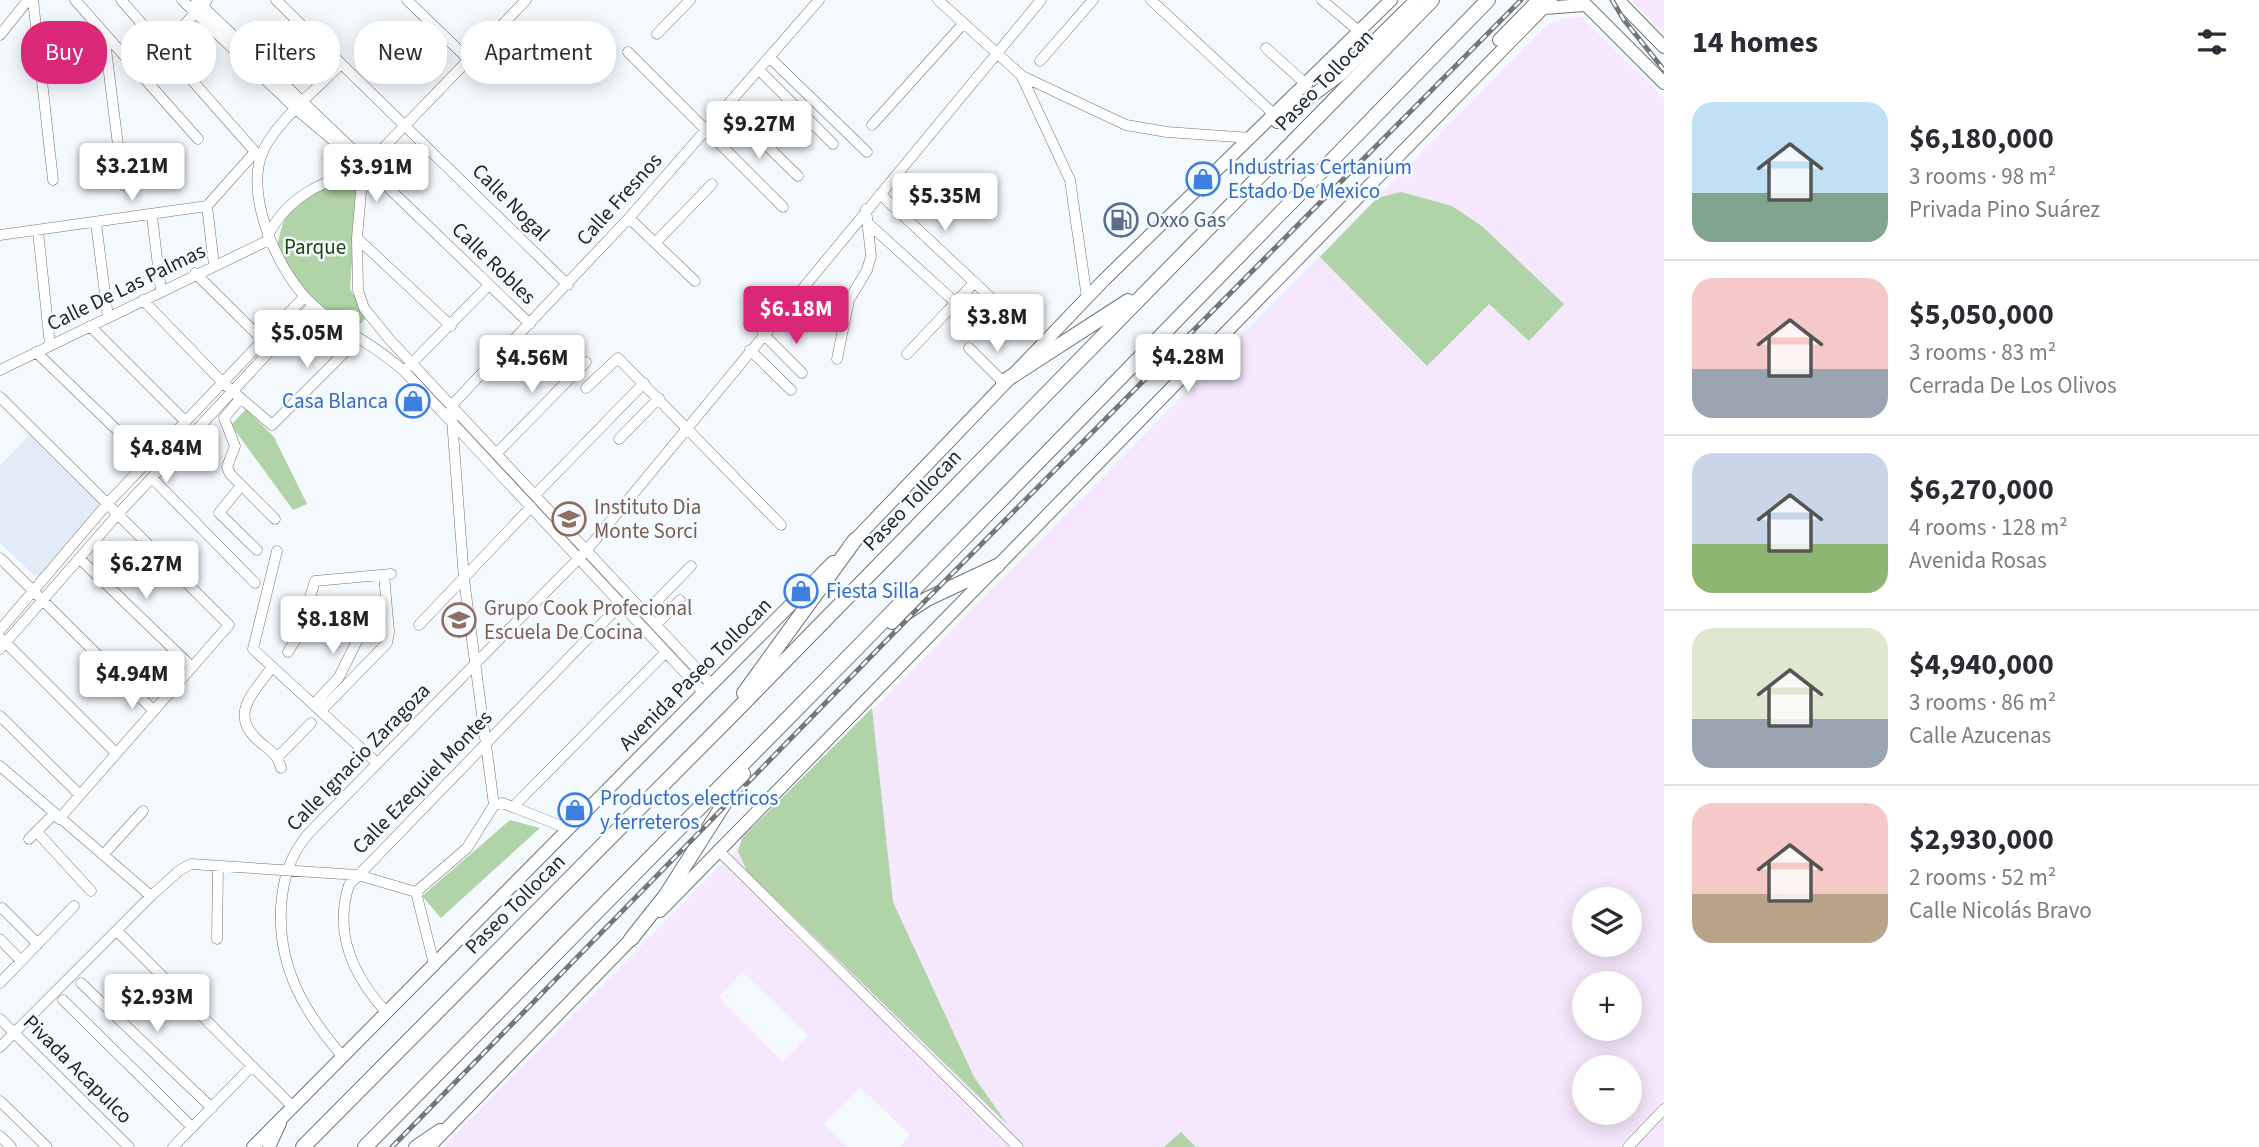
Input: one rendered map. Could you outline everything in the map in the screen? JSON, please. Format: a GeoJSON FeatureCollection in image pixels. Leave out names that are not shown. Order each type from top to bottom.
{"type":"FeatureCollection","features":[{"type":"Feature","properties":{"kind":"highway","name":"Paseo Tollocan"},"geometry":{"type":"LineString","coordinates":[[303,1147],[729,718],[1432,0]]}},
{"type":"Feature","properties":{"kind":"highway"},"geometry":{"type":"LineString","coordinates":[[365,1147],[860,645],[1488,0]]}},
{"type":"Feature","properties":{"kind":"highway"},"geometry":{"type":"LineString","coordinates":[[1003,382],[1150,287]]}},
{"type":"Feature","properties":{"kind":"highway"},"geometry":{"type":"LineString","coordinates":[[729,718],[747,688],[855,540]]}},
{"type":"Feature","properties":{"kind":"highway"},"geometry":{"type":"LineString","coordinates":[[860,645],[927,599],[997,566]]}},
{"type":"Feature","properties":{"kind":"highway"},"geometry":{"type":"LineString","coordinates":[[631,939],[666,895],[761,746]]}},
{"type":"Feature","properties":{"kind":"main road","name":"Avenida Paseo Tollocan"},"geometry":{"type":"LineString","coordinates":[[253,1147],[855,540],[1003,382],[1391,0]]}},
{"type":"Feature","properties":{"kind":"main road","name":"Avenida Paseo Tollocan"},"geometry":{"type":"LineString","coordinates":[[1251,138],[1328,86],[1416,0]]}},
{"type":"Feature","properties":{"kind":"main road"},"geometry":{"type":"LineString","coordinates":[[1618,0],[1664,47]]}},
{"type":"Feature","properties":{"kind":"main road"},"geometry":{"type":"LineString","coordinates":[[429,1147],[631,939],[720,852],[1545,2]]}},
{"type":"Feature","properties":{"kind":"main road"},"geometry":{"type":"LineString","coordinates":[[1353,202],[1377,166],[1449,92],[1545,2],[1583,2],[1664,83]]}},
{"type":"Feature","properties":{"kind":"main road","name":"Avenida Paseo Tollocan"},"geometry":{"type":"LineString","coordinates":[[269,1147],[288,1112]]}},
{"type":"Feature","properties":{"kind":"main road"},"geometry":{"type":"LineString","coordinates":[[415,1147],[452,1125]]}},
{"type":"Feature","properties":{"kind":"street"},"geometry":{"type":"LineString","coordinates":[[0,35],[31,0]]}},
{"type":"Feature","properties":{"kind":"street"},"geometry":{"type":"LineString","coordinates":[[31,0],[53,180]]}},
{"type":"Feature","properties":{"kind":"street"},"geometry":{"type":"LineString","coordinates":[[75,0],[94,21]]}},
{"type":"Feature","properties":{"kind":"street"},"geometry":{"type":"LineString","coordinates":[[121,0],[139,21]]}},
{"type":"Feature","properties":{"kind":"street","name":"Calle Robles"},"geometry":{"type":"LineString","coordinates":[[182,0],[199,5],[300,106],[530,324]]}},
{"type":"Feature","properties":{"kind":"street","name":"Calle Nogal"},"geometry":{"type":"LineString","coordinates":[[276,0],[568,285]]}},
{"type":"Feature","properties":{"kind":"street"},"geometry":{"type":"LineString","coordinates":[[407,0],[461,52]]}},
{"type":"Feature","properties":{"kind":"street"},"geometry":{"type":"LineString","coordinates":[[505,21],[526,0]]}},
{"type":"Feature","properties":{"kind":"street"},"geometry":{"type":"LineString","coordinates":[[657,34],[690,0]]}},
{"type":"Feature","properties":{"kind":"street","name":"Calle Fresnos"},"geometry":{"type":"LineString","coordinates":[[451,406],[629,218],[820,0]]}},
{"type":"Feature","properties":{"kind":"street"},"geometry":{"type":"LineString","coordinates":[[938,0],[1021,75],[1126,125],[1167,132],[1251,138]]}},
{"type":"Feature","properties":{"kind":"street","name":"Calle Ignacio Zaragoza"},"geometry":{"type":"LineString","coordinates":[[343,1057],[306,1012],[290,977],[280,932],[286,871],[301,842],[586,551],[995,52],[1041,0]]}},
{"type":"Feature","properties":{"kind":"street"},"geometry":{"type":"LineString","coordinates":[[1040,61],[1093,0]]}},
{"type":"Feature","properties":{"kind":"street"},"geometry":{"type":"LineString","coordinates":[[1151,0],[1275,115]]}},
{"type":"Feature","properties":{"kind":"street"},"geometry":{"type":"LineString","coordinates":[[1322,0],[1360,32]]}},
{"type":"Feature","properties":{"kind":"street"},"geometry":{"type":"LineString","coordinates":[[186,21],[199,5]]}},
{"type":"Feature","properties":{"kind":"street"},"geometry":{"type":"LineString","coordinates":[[872,125],[963,24]]}},
{"type":"Feature","properties":{"kind":"street"},"geometry":{"type":"LineString","coordinates":[[107,35],[121,50]]}},
{"type":"Feature","properties":{"kind":"street"},"geometry":{"type":"LineString","coordinates":[[1266,48],[1307,85]]}},
{"type":"Feature","properties":{"kind":"street"},"geometry":{"type":"LineString","coordinates":[[628,52],[783,207]]}},
{"type":"Feature","properties":{"kind":"street"},"geometry":{"type":"LineString","coordinates":[[107,58],[122,186]]}},
{"type":"Feature","properties":{"kind":"street"},"geometry":{"type":"LineString","coordinates":[[770,58],[867,152]]}},
{"type":"Feature","properties":{"kind":"street"},"geometry":{"type":"LineString","coordinates":[[0,235],[152,216],[207,206],[341,64]]}},
{"type":"Feature","properties":{"kind":"street"},"geometry":{"type":"LineString","coordinates":[[269,238],[277,218],[300,196],[322,182],[367,168],[404,124],[461,66]]}},
{"type":"Feature","properties":{"kind":"street"},"geometry":{"type":"LineString","coordinates":[[759,71],[834,144]]}},
{"type":"Feature","properties":{"kind":"street"},"geometry":{"type":"LineString","coordinates":[[1021,75],[1070,180],[1087,298]]}},
{"type":"Feature","properties":{"kind":"street"},"geometry":{"type":"LineString","coordinates":[[151,84],[198,139]]}},
{"type":"Feature","properties":{"kind":"street"},"geometry":{"type":"LineString","coordinates":[[194,84],[258,155],[259,190],[269,238],[278,262],[304,297],[358,339],[385,353],[404,371],[666,652],[707,688]]}},
{"type":"Feature","properties":{"kind":"street"},"geometry":{"type":"LineString","coordinates":[[727,107],[798,176]]}},
{"type":"Feature","properties":{"kind":"street"},"geometry":{"type":"LineString","coordinates":[[367,168],[358,238],[358,290],[364,309],[411,363],[656,625],[707,688]]}},
{"type":"Feature","properties":{"kind":"street"},"geometry":{"type":"LineString","coordinates":[[655,243],[712,184]]}},
{"type":"Feature","properties":{"kind":"street"},"geometry":{"type":"LineString","coordinates":[[880,194],[989,296]]}},
{"type":"Feature","properties":{"kind":"street"},"geometry":{"type":"LineString","coordinates":[[207,206],[214,265]]}},
{"type":"Feature","properties":{"kind":"street"},"geometry":{"type":"LineString","coordinates":[[837,359],[849,300],[867,270],[871,256],[870,225],[866,209]]}},
{"type":"Feature","properties":{"kind":"street"},"geometry":{"type":"LineString","coordinates":[[152,216],[161,291]]}},
{"type":"Feature","properties":{"kind":"street"},"geometry":{"type":"LineString","coordinates":[[629,218],[695,281]]}},
{"type":"Feature","properties":{"kind":"street"},"geometry":{"type":"LineString","coordinates":[[96,223],[108,317]]}},
{"type":"Feature","properties":{"kind":"street"},"geometry":{"type":"LineString","coordinates":[[870,225],[956,303]]}},
{"type":"Feature","properties":{"kind":"street"},"geometry":{"type":"LineString","coordinates":[[38,230],[50,345]]}},
{"type":"Feature","properties":{"kind":"street","name":"Calle De Las Palmas"},"geometry":{"type":"LineString","coordinates":[[0,370],[269,238]]}},
{"type":"Feature","properties":{"kind":"street"},"geometry":{"type":"LineString","coordinates":[[358,238],[451,326]]}},
{"type":"Feature","properties":{"kind":"street"},"geometry":{"type":"LineString","coordinates":[[195,273],[268,345]]}},
{"type":"Feature","properties":{"kind":"street"},"geometry":{"type":"LineString","coordinates":[[907,354],[975,282]]}},
{"type":"Feature","properties":{"kind":"street"},"geometry":{"type":"LineString","coordinates":[[404,371],[489,285]]}},
{"type":"Feature","properties":{"kind":"street"},"geometry":{"type":"LineString","coordinates":[[116,753],[2,643],[233,390],[304,297]]}},
{"type":"Feature","properties":{"kind":"street"},"geometry":{"type":"LineString","coordinates":[[143,300],[222,382],[270,425],[275,424],[358,339]]}},
{"type":"Feature","properties":{"kind":"street"},"geometry":{"type":"LineString","coordinates":[[0,630],[108,503],[222,382],[313,305]]}},
{"type":"Feature","properties":{"kind":"street"},"geometry":{"type":"LineString","coordinates":[[90,326],[186,421]]}},
{"type":"Feature","properties":{"kind":"street"},"geometry":{"type":"LineString","coordinates":[[764,334],[802,373]]}},
{"type":"Feature","properties":{"kind":"street"},"geometry":{"type":"LineString","coordinates":[[969,348],[1003,382]]}},
{"type":"Feature","properties":{"kind":"street"},"geometry":{"type":"LineString","coordinates":[[750,350],[791,390]]}},
{"type":"Feature","properties":{"kind":"street"},"geometry":{"type":"LineString","coordinates":[[36,352],[148,460]]}},
{"type":"Feature","properties":{"kind":"street"},"geometry":{"type":"LineString","coordinates":[[586,388],[618,358],[781,525]]}},
{"type":"Feature","properties":{"kind":"street"},"geometry":{"type":"LineString","coordinates":[[496,454],[586,362]]}},
{"type":"Feature","properties":{"kind":"street"},"geometry":{"type":"LineString","coordinates":[[535,495],[644,383]]}},
{"type":"Feature","properties":{"kind":"street"},"geometry":{"type":"LineString","coordinates":[[0,397],[229,625],[80,794],[33,836],[91,891]]}},
{"type":"Feature","properties":{"kind":"street"},"geometry":{"type":"LineString","coordinates":[[619,439],[659,398]]}},
{"type":"Feature","properties":{"kind":"street"},"geometry":{"type":"LineString","coordinates":[[240,399],[224,418],[235,446],[227,467],[241,486],[275,519]]}},
{"type":"Feature","properties":{"kind":"street"},"geometry":{"type":"LineString","coordinates":[[416,891],[467,848],[494,805],[484,746],[464,579],[451,406]]}},
{"type":"Feature","properties":{"kind":"street"},"geometry":{"type":"LineString","coordinates":[[152,478],[255,583]]}},
{"type":"Feature","properties":{"kind":"street"},"geometry":{"type":"LineString","coordinates":[[241,486],[219,513],[257,550]]}},
{"type":"Feature","properties":{"kind":"street"},"geometry":{"type":"LineString","coordinates":[[419,625],[531,507]]}},
{"type":"Feature","properties":{"kind":"street"},"geometry":{"type":"LineString","coordinates":[[277,551],[253,649],[377,764]]}},
{"type":"Feature","properties":{"kind":"street"},"geometry":{"type":"LineString","coordinates":[[0,558],[153,710]]}},
{"type":"Feature","properties":{"kind":"street"},"geometry":{"type":"LineString","coordinates":[[80,559],[191,666]]}},
{"type":"Feature","properties":{"kind":"street"},"geometry":{"type":"LineString","coordinates":[[645,613],[691,566]]}},
{"type":"Feature","properties":{"kind":"street"},"geometry":{"type":"LineString","coordinates":[[288,652],[299,634],[315,581],[387,575],[389,632],[384,647],[318,707]]}},
{"type":"Feature","properties":{"kind":"street"},"geometry":{"type":"LineString","coordinates":[[656,625],[680,600]]}},
{"type":"Feature","properties":{"kind":"street","name":"Calle Ezequiel Montes"},"geometry":{"type":"LineString","coordinates":[[387,1013],[359,978],[347,951],[344,921],[348,890],[358,874],[621,604]]}},
{"type":"Feature","properties":{"kind":"street"},"geometry":{"type":"LineString","coordinates":[[340,685],[361,633],[389,632]]}},
{"type":"Feature","properties":{"kind":"street"},"geometry":{"type":"LineString","coordinates":[[513,807],[666,652]]}},
{"type":"Feature","properties":{"kind":"street"},"geometry":{"type":"LineString","coordinates":[[272,667],[247,702],[244,723],[250,733],[278,757],[281,768]]}},
{"type":"Feature","properties":{"kind":"street"},"geometry":{"type":"LineString","coordinates":[[0,716],[80,794]]}},
{"type":"Feature","properties":{"kind":"street"},"geometry":{"type":"LineString","coordinates":[[278,757],[311,723]]}},
{"type":"Feature","properties":{"kind":"street"},"geometry":{"type":"LineString","coordinates":[[0,766],[151,896]]}},
{"type":"Feature","properties":{"kind":"street"},"geometry":{"type":"LineString","coordinates":[[494,805],[502,803],[569,829]]}},
{"type":"Feature","properties":{"kind":"street"},"geometry":{"type":"LineString","coordinates":[[103,855],[142,811]]}},
{"type":"Feature","properties":{"kind":"street"},"geometry":{"type":"LineString","coordinates":[[720,852],[1018,1147]]}},
{"type":"Feature","properties":{"kind":"street"},"geometry":{"type":"LineString","coordinates":[[0,1046],[151,896],[186,867],[197,863],[358,874],[416,891]]}},
{"type":"Feature","properties":{"kind":"street"},"geometry":{"type":"LineString","coordinates":[[217,939],[218,866]]}},
{"type":"Feature","properties":{"kind":"street"},"geometry":{"type":"LineString","coordinates":[[416,891],[434,964]]}},
{"type":"Feature","properties":{"kind":"street"},"geometry":{"type":"LineString","coordinates":[[0,983],[74,906]]}},
{"type":"Feature","properties":{"kind":"street"},"geometry":{"type":"LineString","coordinates":[[2,908],[38,944]]}},
{"type":"Feature","properties":{"kind":"street"},"geometry":{"type":"LineString","coordinates":[[117,931],[252,1066],[288,1112]]}},
{"type":"Feature","properties":{"kind":"street"},"geometry":{"type":"LineString","coordinates":[[0,939],[21,961]]}},
{"type":"Feature","properties":{"kind":"street"},"geometry":{"type":"LineString","coordinates":[[81,983],[212,1108]]}},
{"type":"Feature","properties":{"kind":"street"},"geometry":{"type":"LineString","coordinates":[[63,1000],[192,1127]]}},
{"type":"Feature","properties":{"kind":"street","name":"Pivada Acapulco"},"geometry":{"type":"LineString","coordinates":[[0,1018],[129,1147]]}},
{"type":"Feature","properties":{"kind":"street"},"geometry":{"type":"LineString","coordinates":[[173,1147],[252,1066]]}},
{"type":"Feature","properties":{"kind":"street"},"geometry":{"type":"LineString","coordinates":[[0,1101],[47,1147]]}},
{"type":"Feature","properties":{"kind":"street"},"geometry":{"type":"LineString","coordinates":[[1628,1147],[1664,1109]]}},
{"type":"Feature","properties":{"kind":"street"},"geometry":{"type":"LineString","coordinates":[[0,1136],[11,1147]]}},
{"type":"Feature","properties":{"kind":"shaded area"},"geometry":{"type":"Polygon","coordinates":[[[1631,0],[1664,0],[1664,33],[1631,0]]]}},
{"type":"Feature","properties":{"kind":"shaded area"},"geometry":{"type":"Polygon","coordinates":[[[1574,16],[1583,18],[1664,98],[1664,1147],[900,1147],[910,1135],[860,1087],[824,1124],[847,1147],[443,1147],[1549,23],[1574,16]],[[742,972],[719,997],[783,1062],[808,1035],[742,972]]]}},
{"type":"Feature","properties":{"kind":"shaded area"},"geometry":{"type":"Polygon","coordinates":[[[30,434],[102,502],[37,578],[0,543],[0,466],[30,434]]]}},
{"type":"Feature","properties":{"kind":"green space","name":"Parque"},"geometry":{"type":"Polygon","coordinates":[[[359,168],[350,289],[367,317],[351,333],[322,312],[276,256],[285,220],[300,196],[324,180],[359,168]]]}},
{"type":"Feature","properties":{"kind":"green space"},"geometry":{"type":"Polygon","coordinates":[[[1401,192],[1452,206],[1483,227],[1564,304],[1529,341],[1489,304],[1427,366],[1320,257],[1377,198],[1401,192]]]}},
{"type":"Feature","properties":{"kind":"green space"},"geometry":{"type":"Polygon","coordinates":[[[246,409],[274,437],[307,504],[293,510],[231,425],[246,409]]]}},
{"type":"Feature","properties":{"kind":"green space"},"geometry":{"type":"Polygon","coordinates":[[[872,708],[893,902],[974,1077],[1008,1125],[747,871],[738,851],[742,838],[872,708]]]}},
{"type":"Feature","properties":{"kind":"green space"},"geometry":{"type":"Polygon","coordinates":[[[510,820],[540,828],[441,918],[422,896],[510,820]]]}},
{"type":"Feature","properties":{"kind":"green space"},"geometry":{"type":"Polygon","coordinates":[[[1181,1132],[1196,1147],[1164,1147],[1181,1132]]]}},
{"type":"Feature","properties":{"kind":"railway"},"geometry":{"type":"LineString","coordinates":[[392,1147],[927,599],[1521,0]]}},
{"type":"Feature","properties":{"kind":"railway"},"geometry":{"type":"LineString","coordinates":[[1612,0],[1624,20],[1664,70]]}},
{"type":"Feature","properties":{"kind":"place","name":"Industrias Certanium Estado De Mexico"},"geometry":{"type":"Point","coordinates":[1203,179]}},
{"type":"Feature","properties":{"kind":"place","name":"Oxxo Gas"},"geometry":{"type":"Point","coordinates":[1121,220]}},
{"type":"Feature","properties":{"kind":"place","name":"Casa Blanca"},"geometry":{"type":"Point","coordinates":[413,401]}},
{"type":"Feature","properties":{"kind":"place","name":"Instituto Dia Monte Sorci"},"geometry":{"type":"Point","coordinates":[569,519]}},
{"type":"Feature","properties":{"kind":"place","name":"Fiesta Silla"},"geometry":{"type":"Point","coordinates":[801,591]}},
{"type":"Feature","properties":{"kind":"place","name":"Grupo Cook Profecional Escuela De Cocina"},"geometry":{"type":"Point","coordinates":[459,620]}},
{"type":"Feature","properties":{"kind":"place","name":"Productos electricos y ferreteros"},"geometry":{"type":"Point","coordinates":[575,810]}}]}
